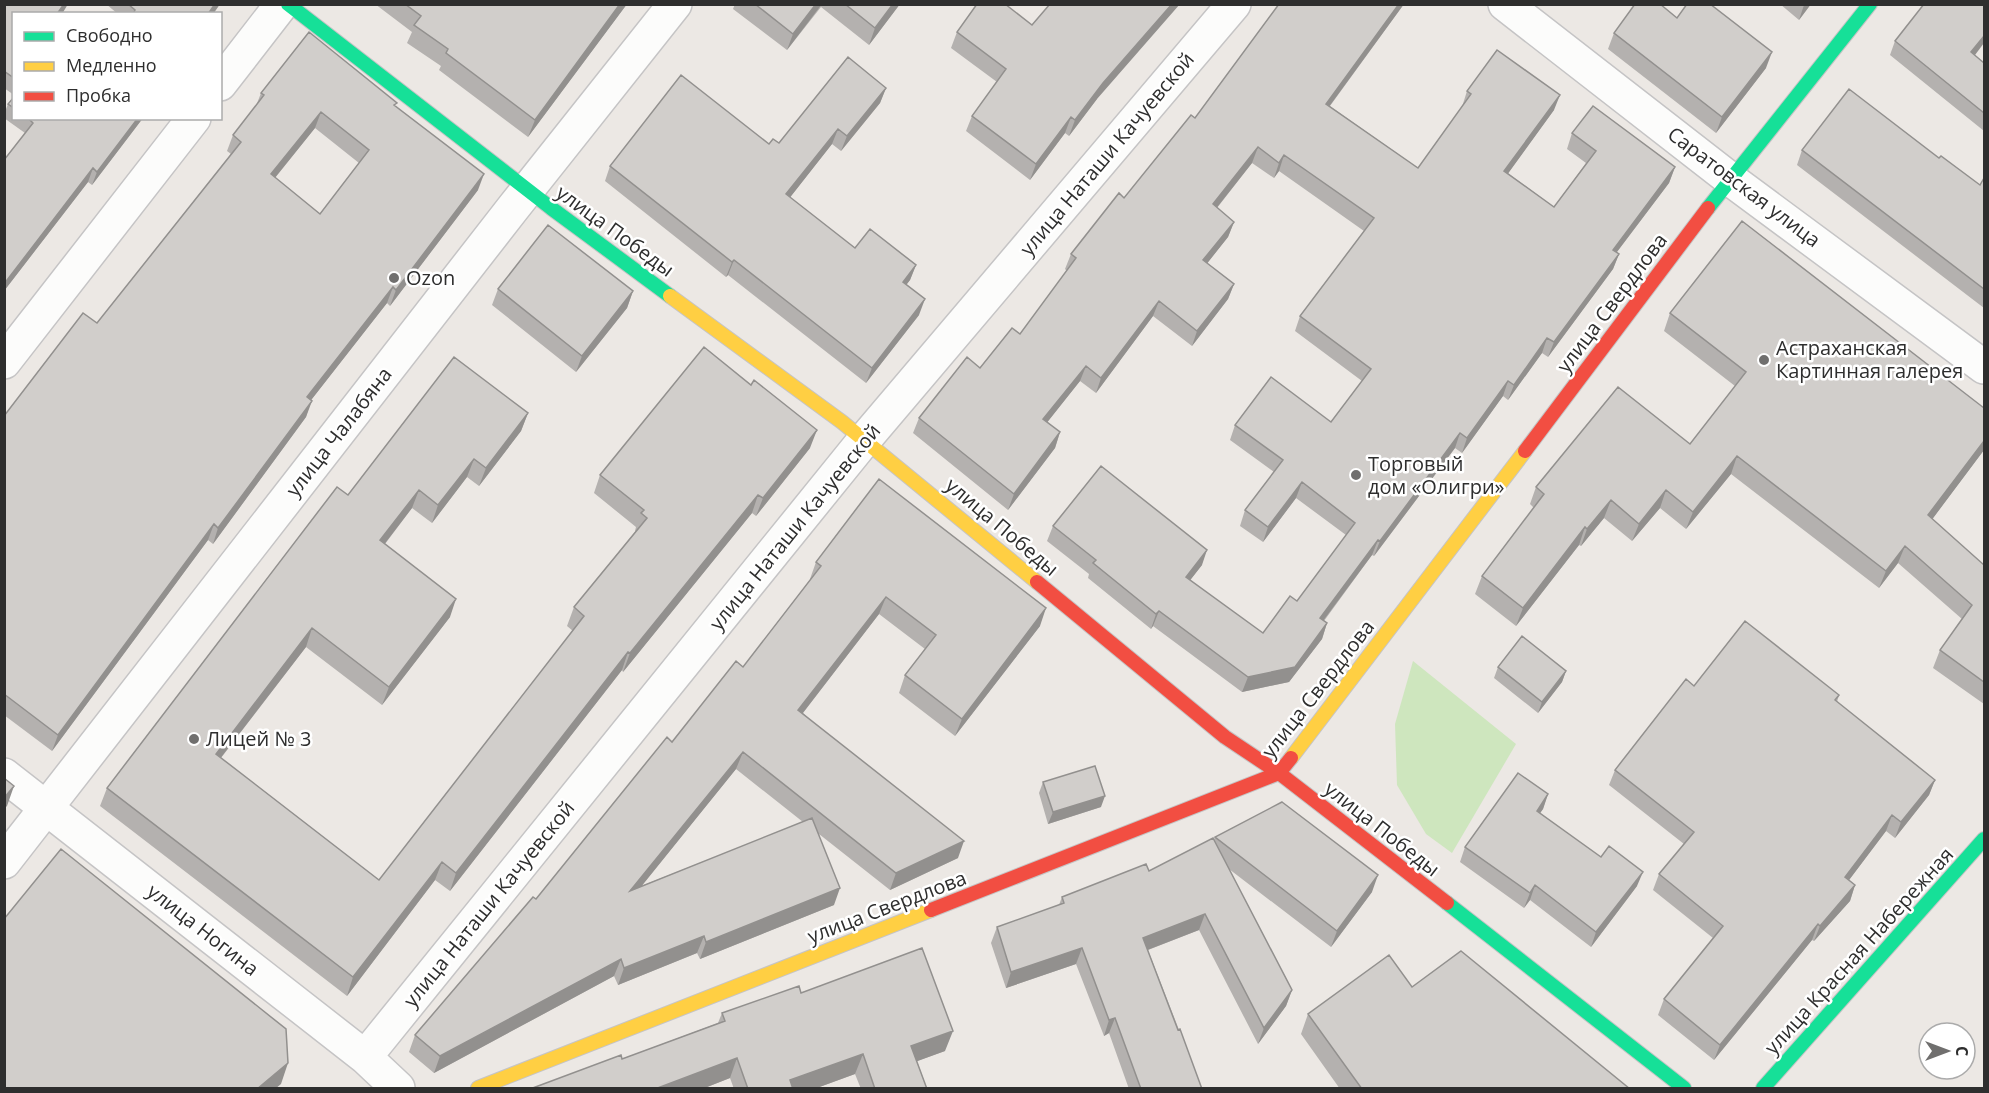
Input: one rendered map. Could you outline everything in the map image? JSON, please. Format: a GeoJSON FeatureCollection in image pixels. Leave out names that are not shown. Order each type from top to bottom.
{"type":"FeatureCollection","features":[{"type":"Feature","properties":{"kind":"main road","name":"улица Победы"},"geometry":{"type":"LineString","coordinates":[[288,4],[527,189],[865,439],[1225,737],[1279,773],[1684,1089]]}},
{"type":"Feature","properties":{"kind":"main road","name":"улица Свердлова"},"geometry":{"type":"LineString","coordinates":[[478,1089],[1279,773],[1730,179],[1870,4]]}},
{"type":"Feature","properties":{"kind":"main road","name":"улица Красная Набережная"},"geometry":{"type":"LineString","coordinates":[[1763,1089],[1984,839]]}},
{"type":"Feature","properties":{"kind":"street"},"geometry":{"type":"LineString","coordinates":[[222,81],[282,4]]}},
{"type":"Feature","properties":{"kind":"street","name":"улица Чалабяна"},"geometry":{"type":"LineString","coordinates":[[4,862],[48,809],[527,189],[675,4]]}},
{"type":"Feature","properties":{"kind":"street","name":"улица Наташи Качуевской"},"geometry":{"type":"LineString","coordinates":[[365,1057],[865,439],[1234,4]]}},
{"type":"Feature","properties":{"kind":"street","name":"Саратовская улица"},"geometry":{"type":"LineString","coordinates":[[1505,4],[1730,179],[1984,367]]}},
{"type":"Feature","properties":{"kind":"street"},"geometry":{"type":"LineString","coordinates":[[4,362],[192,120]]}},
{"type":"Feature","properties":{"kind":"street","name":"улица Ногина"},"geometry":{"type":"LineString","coordinates":[[4,775],[365,1057],[398,1089]]}},
{"type":"Feature","properties":{"kind":"green space"},"geometry":{"type":"Polygon","coordinates":[[[1413,661],[1516,744],[1452,853],[1426,834],[1397,785],[1395,724],[1413,661]]]}},
{"type":"Feature","properties":{"kind":"building"},"geometry":{"type":"Polygon","coordinates":[[[4,4],[64,4],[58,12],[12,12],[12,77],[4,71],[4,4]]]}},
{"type":"Feature","properties":{"kind":"building"},"geometry":{"type":"Polygon","coordinates":[[[128,4],[215,4],[209,12],[134,12],[135,10],[128,4]]]}},
{"type":"Feature","properties":{"kind":"building"},"geometry":{"type":"Polygon","coordinates":[[[405,4],[620,4],[535,120],[446,53],[448,49],[414,25],[421,16],[405,4]]]}},
{"type":"Feature","properties":{"kind":"building"},"geometry":{"type":"Polygon","coordinates":[[[755,4],[816,4],[793,34],[755,4]]]}},
{"type":"Feature","properties":{"kind":"building"},"geometry":{"type":"Polygon","coordinates":[[[845,4],[893,4],[875,28],[845,4]]]}},
{"type":"Feature","properties":{"kind":"building"},"geometry":{"type":"Polygon","coordinates":[[[977,4],[1005,4],[1032,25],[1050,4],[1172,4],[1103,83],[1075,120],[1071,117],[1036,164],[972,116],[1006,69],[957,32],[977,4]]]}},
{"type":"Feature","properties":{"kind":"building"},"geometry":{"type":"Polygon","coordinates":[[[1279,4],[1399,4],[1326,104],[1418,168],[1471,94],[1467,91],[1497,50],[1560,95],[1504,171],[1554,207],[1596,151],[1572,133],[1593,106],[1675,167],[1613,250],[1619,254],[1554,342],[1547,338],[1514,385],[1508,381],[1467,438],[1460,433],[1380,541],[1378,540],[1320,618],[1327,623],[1295,667],[1248,677],[1159,611],[1156,614],[1093,563],[1096,560],[1053,526],[1101,466],[1207,550],[1186,577],[1263,633],[1290,596],[1297,601],[1355,523],[1302,482],[1268,527],[1245,510],[1283,460],[1235,425],[1271,377],[1331,422],[1371,369],[1300,316],[1374,218],[1284,155],[1279,163],[1258,147],[1213,204],[1234,222],[1203,260],[1234,284],[1197,331],[1159,301],[1101,378],[1086,366],[1043,419],[1060,432],[1014,494],[919,418],[967,357],[980,368],[1012,328],[1020,334],[1076,258],[1071,254],[1119,193],[1124,198],[1191,115],[1195,118],[1279,4]]]}},
{"type":"Feature","properties":{"kind":"building"},"geometry":{"type":"Polygon","coordinates":[[[1635,4],[1660,4],[1677,18],[1687,4],[1710,4],[1772,52],[1722,117],[1614,33],[1635,4]]]}},
{"type":"Feature","properties":{"kind":"building"},"geometry":{"type":"Polygon","coordinates":[[[1924,4],[1984,4],[1984,36],[1971,52],[1984,63],[1984,113],[1895,41],[1924,4]]]}},
{"type":"Feature","properties":{"kind":"building"},"geometry":{"type":"Polygon","coordinates":[[[309,32],[397,103],[394,105],[484,174],[396,290],[393,287],[307,397],[312,401],[218,528],[214,524],[58,735],[4,694],[4,416],[83,313],[97,323],[241,142],[233,135],[264,95],[261,93],[309,32]],[[321,112],[271,174],[320,214],[369,150],[321,112]]]}},
{"type":"Feature","properties":{"kind":"building"},"geometry":{"type":"Polygon","coordinates":[[[848,57],[886,88],[847,136],[838,129],[786,194],[855,248],[870,229],[916,265],[903,282],[925,299],[872,368],[610,166],[681,75],[769,144],[773,139],[779,143],[848,57]]]}},
{"type":"Feature","properties":{"kind":"building"},"geometry":{"type":"Polygon","coordinates":[[[1849,89],[1939,158],[1941,156],[1980,185],[1984,178],[1984,289],[1802,150],[1849,89]]]}},
{"type":"Feature","properties":{"kind":"building"},"geometry":{"type":"Polygon","coordinates":[[[30,120],[136,120],[97,172],[93,168],[4,284],[4,160],[33,123],[30,120]]]}},
{"type":"Feature","properties":{"kind":"building"},"geometry":{"type":"Polygon","coordinates":[[[1742,221],[1984,408],[1984,441],[1928,515],[1984,565],[1984,682],[1940,650],[1972,605],[1905,546],[1886,571],[1737,456],[1693,512],[1666,490],[1639,524],[1611,500],[1587,529],[1585,527],[1523,608],[1482,576],[1544,494],[1536,487],[1618,387],[1690,444],[1746,372],[1670,313],[1742,221]]]}},
{"type":"Feature","properties":{"kind":"building"},"geometry":{"type":"Polygon","coordinates":[[[548,225],[633,291],[582,356],[498,289],[548,225]]]}},
{"type":"Feature","properties":{"kind":"building"},"geometry":{"type":"Polygon","coordinates":[[[704,347],[751,385],[754,380],[817,430],[763,498],[758,495],[630,653],[628,652],[456,873],[442,862],[353,977],[107,788],[337,487],[348,495],[454,357],[528,413],[486,468],[474,459],[438,505],[419,490],[380,540],[456,599],[389,687],[312,628],[216,754],[379,880],[584,616],[574,607],[647,518],[641,513],[644,510],[600,475],[704,347]]]}},
{"type":"Feature","properties":{"kind":"building"},"geometry":{"type":"Polygon","coordinates":[[[879,479],[1046,608],[962,719],[905,675],[936,635],[886,597],[798,710],[964,841],[896,873],[743,752],[630,891],[812,818],[840,888],[706,942],[704,936],[624,968],[621,959],[440,1056],[415,1035],[533,897],[536,899],[667,737],[672,742],[736,661],[743,667],[821,566],[816,562],[879,479]]]}},
{"type":"Feature","properties":{"kind":"building"},"geometry":{"type":"Polygon","coordinates":[[[1745,621],[1839,695],[1835,700],[1935,780],[1901,822],[1892,815],[1845,877],[1855,885],[1820,926],[1818,924],[1720,1045],[1664,999],[1723,926],[1659,874],[1694,832],[1615,770],[1686,679],[1694,686],[1745,621]]]}},
{"type":"Feature","properties":{"kind":"building"},"geometry":{"type":"Polygon","coordinates":[[[1522,636],[1566,671],[1542,702],[1498,667],[1522,636]]]}},
{"type":"Feature","properties":{"kind":"building"},"geometry":{"type":"Polygon","coordinates":[[[1095,766],[1105,796],[1053,812],[1043,782],[1095,766]]]}},
{"type":"Feature","properties":{"kind":"building"},"geometry":{"type":"Polygon","coordinates":[[[1518,773],[1548,794],[1537,811],[1601,857],[1609,846],[1643,872],[1596,932],[1535,885],[1530,893],[1465,847],[1518,773]]]}},
{"type":"Feature","properties":{"kind":"building"},"geometry":{"type":"Polygon","coordinates":[[[4,778],[14,786],[4,798],[4,778]]]}},
{"type":"Feature","properties":{"kind":"building"},"geometry":{"type":"Polygon","coordinates":[[[1282,802],[1378,875],[1337,931],[1215,837],[1282,802]]]}},
{"type":"Feature","properties":{"kind":"building"},"geometry":{"type":"Polygon","coordinates":[[[1213,838],[1292,990],[1264,1028],[1205,914],[1143,938],[1202,1089],[1141,1089],[1115,1018],[1109,1020],[1082,948],[1011,972],[997,927],[1064,903],[1062,897],[1146,864],[1149,871],[1213,838]]]}},
{"type":"Feature","properties":{"kind":"building"},"geometry":{"type":"Polygon","coordinates":[[[61,849],[286,1029],[288,1063],[257,1089],[4,1089],[4,919],[61,849]]]}},
{"type":"Feature","properties":{"kind":"building"},"geometry":{"type":"Polygon","coordinates":[[[922,948],[953,1031],[911,1046],[927,1089],[875,1089],[863,1054],[790,1080],[793,1089],[748,1089],[737,1058],[655,1089],[530,1089],[621,1055],[622,1059],[725,1021],[722,1013],[799,986],[801,993],[922,948]]]}},
{"type":"Feature","properties":{"kind":"building"},"geometry":{"type":"Polygon","coordinates":[[[1461,951],[1630,1089],[1362,1089],[1308,1014],[1389,955],[1412,987],[1461,951]]]}},
{"type":"Feature","properties":{"kind":"traffic: fast"},"geometry":{"type":"LineString","coordinates":[[288,4],[551,208],[670,296]]}},
{"type":"Feature","properties":{"kind":"traffic: fast"},"geometry":{"type":"LineString","coordinates":[[1708,208],[1870,4]]}},
{"type":"Feature","properties":{"kind":"traffic: fast"},"geometry":{"type":"LineString","coordinates":[[1763,1088],[1984,839]]}},
{"type":"Feature","properties":{"kind":"traffic: fast"},"geometry":{"type":"LineString","coordinates":[[1447,903],[1684,1088]]}},
{"type":"Feature","properties":{"kind":"traffic: slow"},"geometry":{"type":"LineString","coordinates":[[670,296],[842,422],[1037,582]]}},
{"type":"Feature","properties":{"kind":"traffic: slow"},"geometry":{"type":"LineString","coordinates":[[1291,758],[1525,451]]}},
{"type":"Feature","properties":{"kind":"traffic: slow"},"geometry":{"type":"LineString","coordinates":[[478,1088],[931,910]]}},
{"type":"Feature","properties":{"kind":"traffic: jam"},"geometry":{"type":"LineString","coordinates":[[1525,451],[1708,208]]}},
{"type":"Feature","properties":{"kind":"traffic: jam"},"geometry":{"type":"LineString","coordinates":[[1037,582],[1225,737],[1279,773],[1447,903]]}},
{"type":"Feature","properties":{"kind":"traffic: jam"},"geometry":{"type":"LineString","coordinates":[[931,910],[1279,773],[1291,758]]}},
{"type":"Feature","properties":{"kind":"place","name":"Ozon"},"geometry":{"type":"Point","coordinates":[394,278]}},
{"type":"Feature","properties":{"kind":"place","name":"Астраханская Картинная галерея"},"geometry":{"type":"Point","coordinates":[1764,360]}},
{"type":"Feature","properties":{"kind":"place","name":"Торговый дом «Олигри»"},"geometry":{"type":"Point","coordinates":[1356,475]}},
{"type":"Feature","properties":{"kind":"place","name":"Лицей № 3"},"geometry":{"type":"Point","coordinates":[194,739]}}]}
